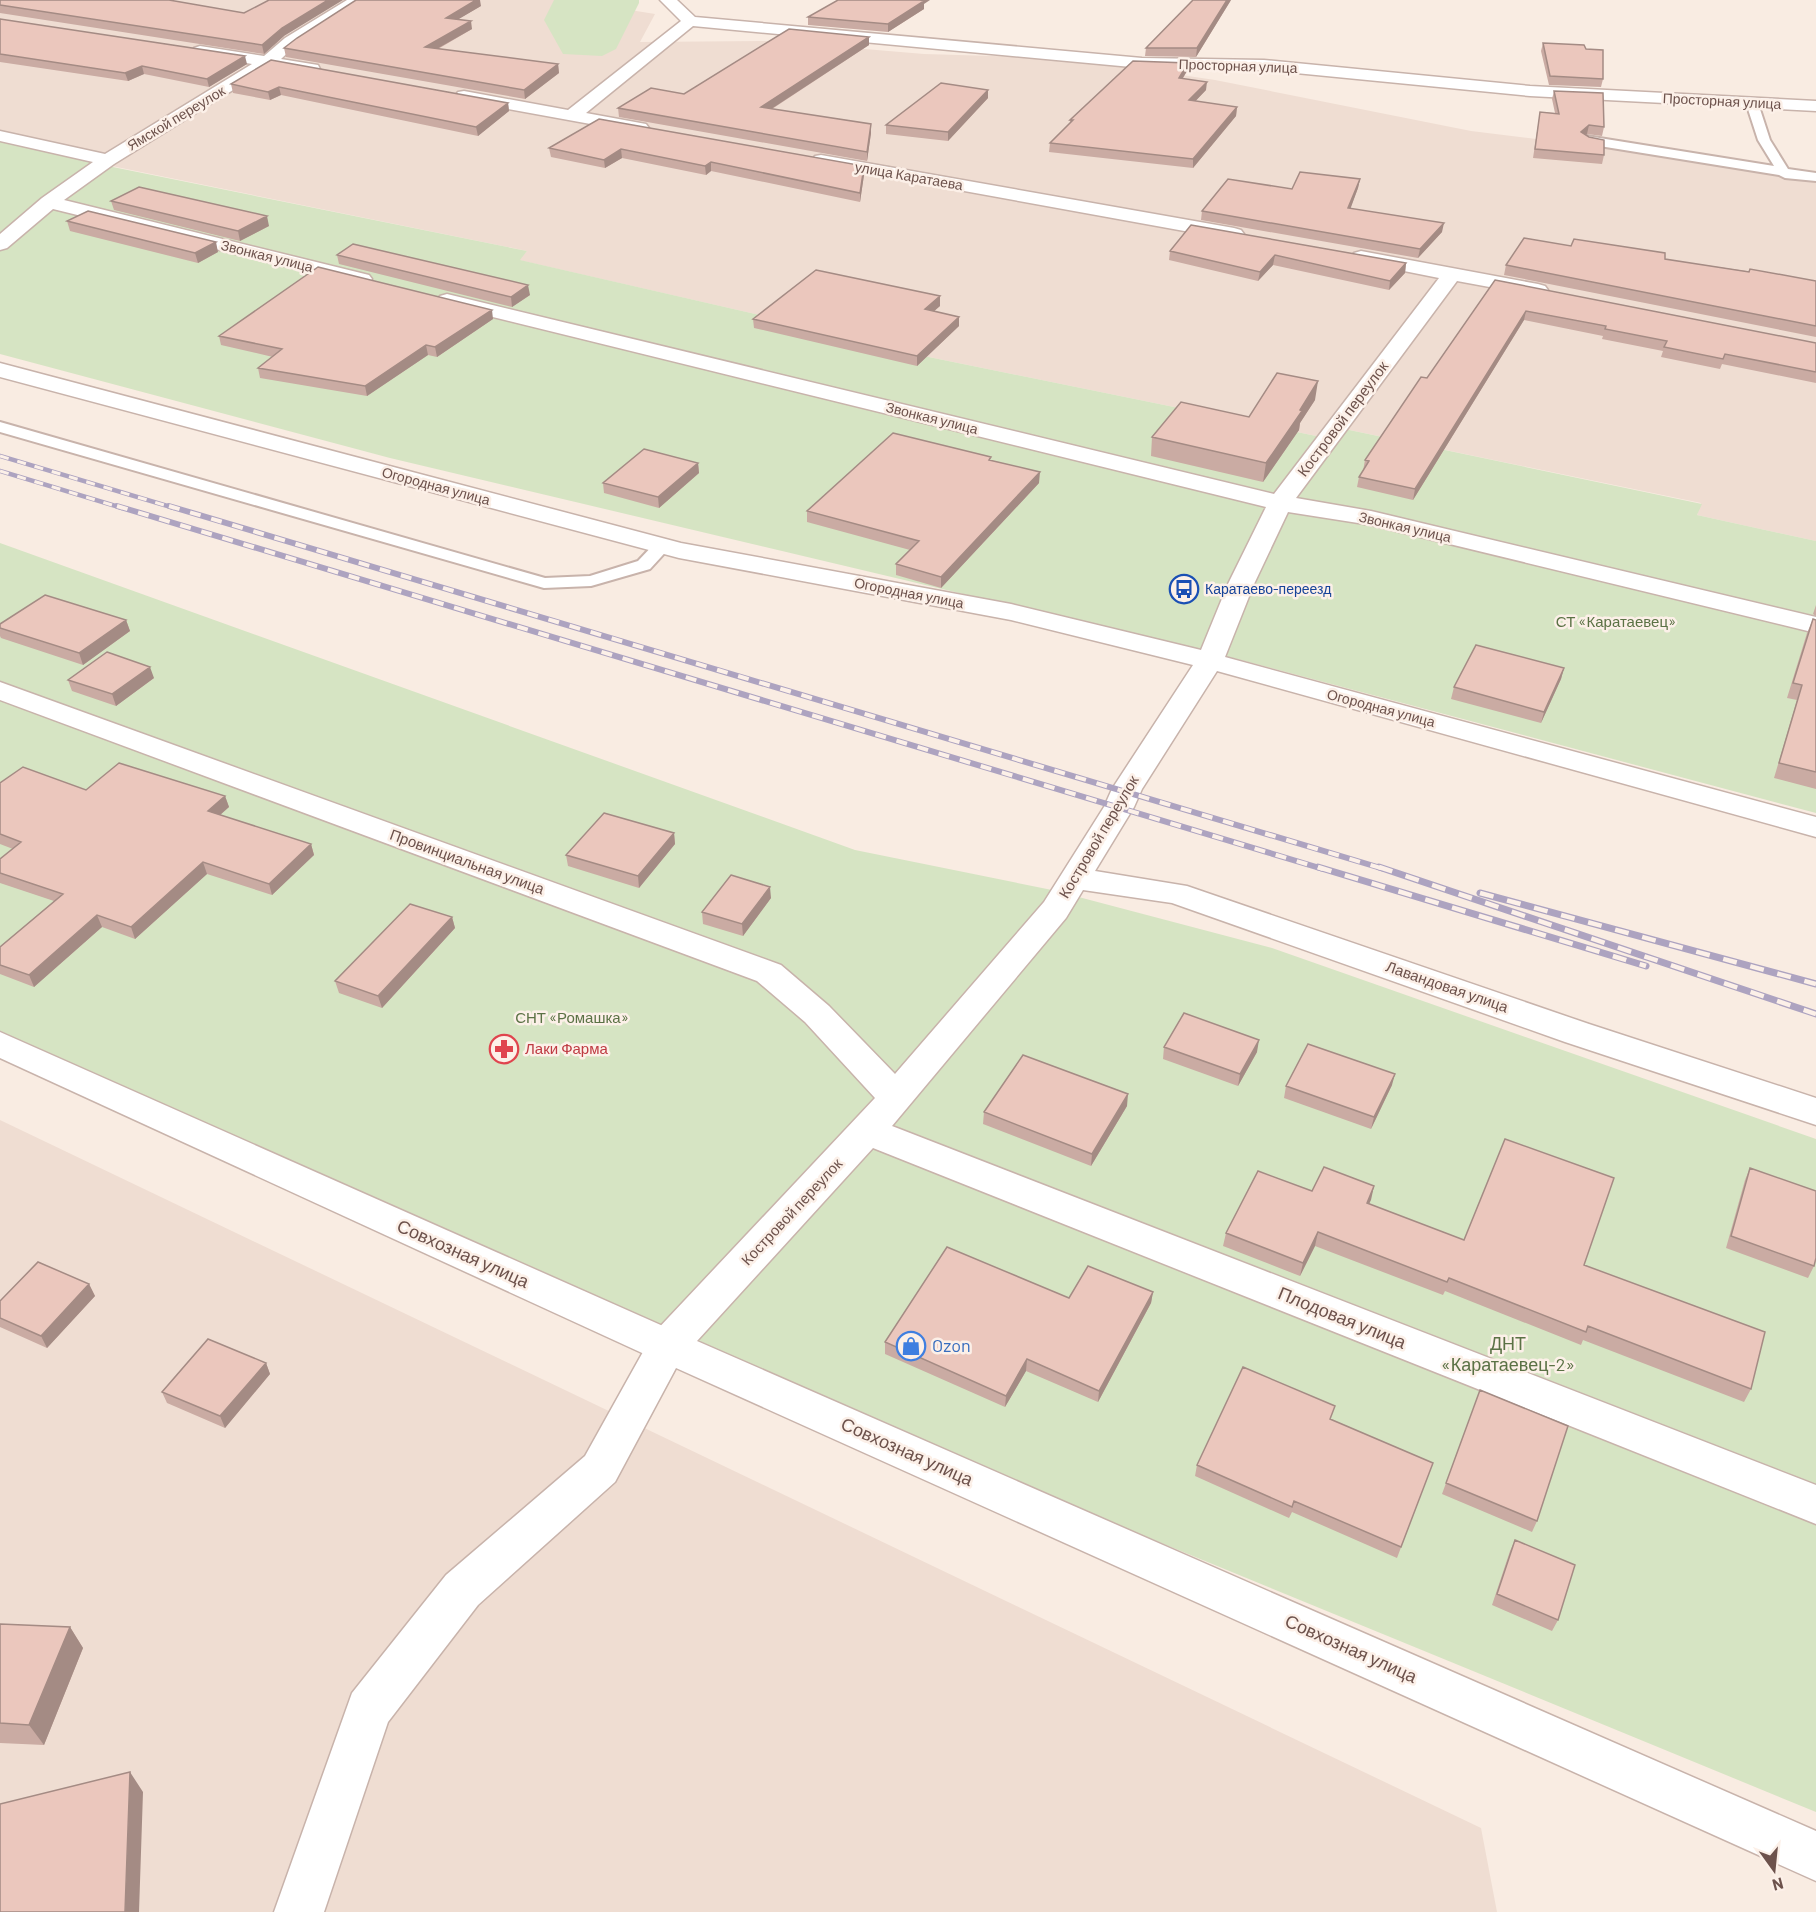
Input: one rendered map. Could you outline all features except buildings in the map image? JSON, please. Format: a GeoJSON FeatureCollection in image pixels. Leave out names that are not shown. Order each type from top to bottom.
{"type":"FeatureCollection","features":[{"type":"Feature","properties":{"kind":"street","name":"Ямской переулок"},"geometry":{"type":"LineString","coordinates":[[0,244],[49,202],[108,160],[269,62],[291,41],[358,0]]}},
{"type":"Feature","properties":{"kind":"street"},"geometry":{"type":"LineString","coordinates":[[571,116],[690,21],[668,0]]}},
{"type":"Feature","properties":{"kind":"street","name":"Просторная улица"},"geometry":{"type":"LineString","coordinates":[[690,21],[1142,63],[1264,65],[1530,92],[1816,106]]}},
{"type":"Feature","properties":{"kind":"street"},"geometry":{"type":"LineString","coordinates":[[187,49],[327,72]]}},
{"type":"Feature","properties":{"kind":"street"},"geometry":{"type":"LineString","coordinates":[[443,93],[654,130]]}},
{"type":"Feature","properties":{"kind":"street"},"geometry":{"type":"LineString","coordinates":[[0,136],[108,160]]}},
{"type":"Feature","properties":{"kind":"street","name":"улица Каратаева"},"geometry":{"type":"LineString","coordinates":[[806,158],[1254,237]]}},
{"type":"Feature","properties":{"kind":"street","name":"Звонкая улица"},"geometry":{"type":"LineString","coordinates":[[49,202],[386,285]]}},
{"type":"Feature","properties":{"kind":"street"},"geometry":{"type":"LineString","coordinates":[[1348,254],[1559,294]]}},
{"type":"Feature","properties":{"kind":"street","name":"Костровой переулок"},"geometry":{"type":"LineString","coordinates":[[299,1912],[369,1709],[462,1590],[600,1469],[668,1346],[867,1131],[1055,910],[1119,807],[1127,789],[1210,661],[1241,584],[1280,503],[1454,273]]}},
{"type":"Feature","properties":{"kind":"street","name":"Звонкая улица"},"geometry":{"type":"LineString","coordinates":[[421,293],[1280,503],[1371,518],[1816,625]]}},
{"type":"Feature","properties":{"kind":"street","name":"Огородная улица"},"geometry":{"type":"LineString","coordinates":[[0,370],[663,545],[1011,612],[1210,661],[1816,827]]}},
{"type":"Feature","properties":{"kind":"street","name":"Провинциальная улица"},"geometry":{"type":"LineString","coordinates":[[0,690],[769,973],[817,1014],[895,1097]]}},
{"type":"Feature","properties":{"kind":"street","name":"Лавандовая улица"},"geometry":{"type":"LineString","coordinates":[[1074,878],[1176,893],[1578,1033],[1816,1112]]}},
{"type":"Feature","properties":{"kind":"street","name":"Совхозная улица"},"geometry":{"type":"LineString","coordinates":[[0,1044],[668,1346],[1816,1856]]}},
{"type":"Feature","properties":{"kind":"street","name":"Плодовая улица"},"geometry":{"type":"LineString","coordinates":[[867,1131],[1816,1505]]}},
{"type":"Feature","properties":{"kind":"lane"},"geometry":{"type":"LineString","coordinates":[[1752,103],[1764,140],[1785,174]]}},
{"type":"Feature","properties":{"kind":"lane"},"geometry":{"type":"LineString","coordinates":[[1587,140],[1785,174],[1816,177]]}},
{"type":"Feature","properties":{"kind":"lane"},"geometry":{"type":"LineString","coordinates":[[0,427],[544,583],[591,581],[644,565],[663,545]]}},
{"type":"Feature","properties":{"kind":"shaded area"},"geometry":{"type":"Polygon","coordinates":[[[0,0],[568,0],[655,14],[640,42],[770,41],[924,54],[1067,58],[1215,80],[1471,131],[1718,161],[1816,179],[1816,541],[1697,515],[1701,503],[1335,427],[1326,438],[870,345],[768,317],[519,260],[527,251],[97,163],[59,146],[0,138],[0,0]]]}},
{"type":"Feature","properties":{"kind":"shaded area"},"geometry":{"type":"Polygon","coordinates":[[[0,1120],[1481,1828],[1497,1912],[0,1912],[0,1120]]]}},
{"type":"Feature","properties":{"kind":"green space"},"geometry":{"type":"Polygon","coordinates":[[[554,0],[639,0],[639,3],[616,49],[602,56],[563,54],[544,20],[554,0]]]}},
{"type":"Feature","properties":{"kind":"green space","name":"СТ «Каратаевец»"},"geometry":{"type":"Polygon","coordinates":[[[0,138],[98,151],[91,156],[98,164],[527,251],[520,260],[768,317],[870,345],[1326,438],[1335,427],[1702,504],[1697,515],[1816,541],[1816,813],[1237,659],[390,458],[0,354],[0,138]]]}},
{"type":"Feature","properties":{"kind":"green space"},"geometry":{"type":"Polygon","coordinates":[[[0,543],[855,850],[1052,890],[1272,948],[1816,1139],[1816,1812],[616,1319],[0,1031],[0,543]]]}},
{"type":"Feature","properties":{"kind":"railway"},"geometry":{"type":"LineString","coordinates":[[0,456],[174,508]]}},
{"type":"Feature","properties":{"kind":"railway"},"geometry":{"type":"LineString","coordinates":[[0,471],[122,508]]}},
{"type":"Feature","properties":{"kind":"railway"},"geometry":{"type":"LineString","coordinates":[[117,506],[1323,869]]}},
{"type":"Feature","properties":{"kind":"railway"},"geometry":{"type":"LineString","coordinates":[[169,506],[1384,869]]}},
{"type":"Feature","properties":{"kind":"railway"},"geometry":{"type":"LineString","coordinates":[[1318,867],[1646,966]]}},
{"type":"Feature","properties":{"kind":"railway"},"geometry":{"type":"LineString","coordinates":[[1379,867],[1816,1014]]}},
{"type":"Feature","properties":{"kind":"railway"},"geometry":{"type":"LineString","coordinates":[[1480,893],[1816,984]]}},
{"type":"Feature","properties":{"kind":"place","name":"Каратаево-переезд"},"geometry":{"type":"Point","coordinates":[1184,589]}},
{"type":"Feature","properties":{"kind":"place","name":"Лаки Фарма"},"geometry":{"type":"Point","coordinates":[504,1049]}},
{"type":"Feature","properties":{"kind":"place","name":"Ozon"},"geometry":{"type":"Point","coordinates":[911,1346]}},
{"type":"Feature","properties":{"kind":"park label","name":"СНТ «Ромашка»"},"geometry":{"type":"Point","coordinates":[572,1018]}},
{"type":"Feature","properties":{"kind":"park label","name":"ДНТ «Каратаевец-2»"},"geometry":{"type":"Point","coordinates":[1508,1354]}}]}
